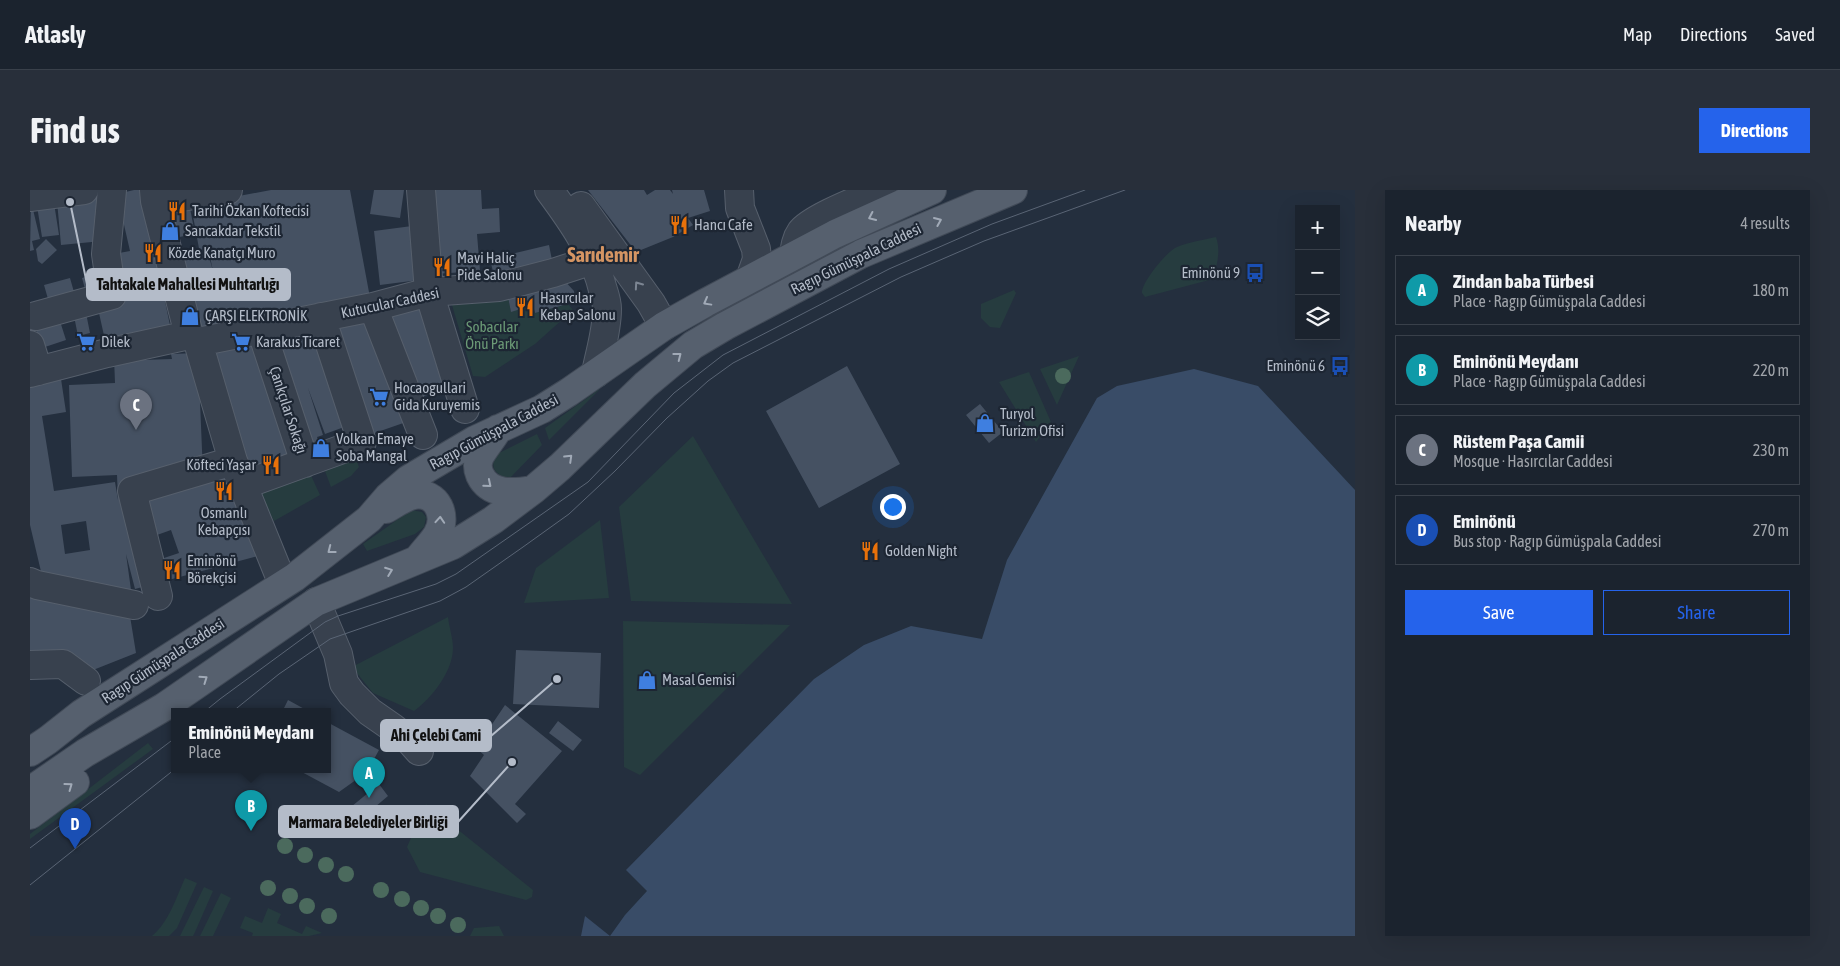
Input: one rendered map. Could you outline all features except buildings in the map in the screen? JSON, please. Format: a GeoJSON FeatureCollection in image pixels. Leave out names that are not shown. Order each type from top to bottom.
{"type":"FeatureCollection","features":[{"type":"Feature","properties":{"kind":"main road","name":"Ragıp Gümüşpala Caddesi"},"geometry":{"type":"LineString","coordinates":[[30,752],[81,714],[295,577],[369,520],[388,497],[409,479],[443,458],[499,428],[542,409],[664,326],[835,234],[932,190]]}},
{"type":"Feature","properties":{"kind":"main road","name":"Ragıp Gümüşpala Caddesi"},"geometry":{"type":"LineString","coordinates":[[164,707],[316,602],[452,545],[493,520],[533,490],[670,363],[693,345],[861,254],[1013,190]]}},
{"type":"Feature","properties":{"kind":"main road"},"geometry":{"type":"LineString","coordinates":[[794,255],[807,282]]}},
{"type":"Feature","properties":{"kind":"main road"},"geometry":{"type":"LineString","coordinates":[[629,401],[664,326]]}},
{"type":"Feature","properties":{"kind":"main road"},"geometry":{"type":"LineString","coordinates":[[499,428],[480,456],[477,468],[483,482],[496,490],[504,492],[513,493],[533,490]]}},
{"type":"Feature","properties":{"kind":"main road"},"geometry":{"type":"LineString","coordinates":[[369,520],[406,498],[415,495],[435,500],[440,508],[442,519],[438,534],[417,560]]}},
{"type":"Feature","properties":{"kind":"main road"},"geometry":{"type":"LineString","coordinates":[[30,791],[85,754],[164,707]]}},
{"type":"Feature","properties":{"kind":"main road"},"geometry":{"type":"LineString","coordinates":[[30,815],[130,742],[164,707]]}},
{"type":"Feature","properties":{"kind":"main road"},"geometry":{"type":"LineString","coordinates":[[30,731],[56,719],[81,714]]}},
{"type":"Feature","properties":{"kind":"street"},"geometry":{"type":"LineString","coordinates":[[30,198],[84,190]]}},
{"type":"Feature","properties":{"kind":"street"},"geometry":{"type":"LineString","coordinates":[[32,316],[112,295],[106,254],[112,190]]}},
{"type":"Feature","properties":{"kind":"street"},"geometry":{"type":"LineString","coordinates":[[228,190],[154,196],[193,338],[238,473],[278,572]]}},
{"type":"Feature","properties":{"kind":"street"},"geometry":{"type":"LineString","coordinates":[[421,190],[429,292],[465,409]]}},
{"type":"Feature","properties":{"kind":"street"},"geometry":{"type":"LineString","coordinates":[[548,190],[569,216],[586,243],[601,281],[607,306],[606,327],[596,373]]}},
{"type":"Feature","properties":{"kind":"street"},"geometry":{"type":"LineString","coordinates":[[568,190],[646,296],[664,326]]}},
{"type":"Feature","properties":{"kind":"street"},"geometry":{"type":"LineString","coordinates":[[739,190],[740,208],[756,249],[757,259],[750,279]]}},
{"type":"Feature","properties":{"kind":"street"},"geometry":{"type":"LineString","coordinates":[[794,255],[795,244],[802,231],[823,216],[882,190]]}},
{"type":"Feature","properties":{"kind":"street","name":"Kutucular Caddesi"},"geometry":{"type":"LineString","coordinates":[[33,363],[261,329],[373,307],[429,292],[499,287],[593,260]]}},
{"type":"Feature","properties":{"kind":"street"},"geometry":{"type":"LineString","coordinates":[[373,307],[423,435]]}},
{"type":"Feature","properties":{"kind":"street"},"geometry":{"type":"LineString","coordinates":[[30,582],[37,585],[146,601],[132,491],[305,463],[362,442],[321,317]]}},
{"type":"Feature","properties":{"kind":"street","name":"Çankçılar Sokağı"},"geometry":{"type":"LineString","coordinates":[[261,329],[305,463]]}},
{"type":"Feature","properties":{"kind":"street"},"geometry":{"type":"LineString","coordinates":[[316,602],[338,654],[344,683],[370,712],[393,728],[419,751]]}},
{"type":"Feature","properties":{"kind":"street"},"geometry":{"type":"LineString","coordinates":[[30,664],[63,664],[86,682]]}},
{"type":"Feature","properties":{"kind":"green space"},"geometry":{"type":"Polygon","coordinates":[[[1216,237],[1218,253],[1213,279],[1145,297],[1142,293],[1146,282],[1167,254],[1177,247],[1216,237]]]}},
{"type":"Feature","properties":{"kind":"green space"},"geometry":{"type":"Polygon","coordinates":[[[1014,290],[1016,293],[1000,328],[990,327],[981,318],[981,304],[1014,290]]]}},
{"type":"Feature","properties":{"kind":"green space","name":"Sobacılar Önü Parkı"},"geometry":{"type":"Polygon","coordinates":[[[508,297],[511,311],[533,305],[535,313],[568,304],[573,310],[535,344],[485,377],[473,376],[452,305],[508,297]]]}},
{"type":"Feature","properties":{"kind":"green space"},"geometry":{"type":"Polygon","coordinates":[[[1079,356],[1057,405],[1040,369],[1079,356]]]}},
{"type":"Feature","properties":{"kind":"green space"},"geometry":{"type":"Polygon","coordinates":[[[1029,372],[1051,422],[1036,442],[999,382],[1029,372]]]}},
{"type":"Feature","properties":{"kind":"green space"},"geometry":{"type":"Polygon","coordinates":[[[601,388],[549,440],[545,428],[601,388]]]}},
{"type":"Feature","properties":{"kind":"green space"},"geometry":{"type":"Polygon","coordinates":[[[537,434],[542,445],[509,479],[495,471],[493,464],[495,455],[537,434]]]}},
{"type":"Feature","properties":{"kind":"green space"},"geometry":{"type":"Polygon","coordinates":[[[693,436],[792,604],[631,601],[619,507],[693,436]]]}},
{"type":"Feature","properties":{"kind":"green space"},"geometry":{"type":"Polygon","coordinates":[[[354,453],[359,467],[351,476],[331,487],[323,466],[354,453]]]}},
{"type":"Feature","properties":{"kind":"green space"},"geometry":{"type":"Polygon","coordinates":[[[309,471],[320,495],[274,521],[258,489],[309,471]]]}},
{"type":"Feature","properties":{"kind":"green space"},"geometry":{"type":"Polygon","coordinates":[[[411,510],[422,512],[426,517],[424,527],[415,534],[367,551],[363,544],[411,510]]]}},
{"type":"Feature","properties":{"kind":"green space"},"geometry":{"type":"Polygon","coordinates":[[[600,520],[609,598],[524,603],[536,568],[600,520]]]}},
{"type":"Feature","properties":{"kind":"green space"},"geometry":{"type":"Polygon","coordinates":[[[448,617],[453,648],[449,666],[440,683],[428,699],[414,711],[373,693],[352,667],[448,617]]]}},
{"type":"Feature","properties":{"kind":"green space"},"geometry":{"type":"Polygon","coordinates":[[[623,621],[790,625],[640,775],[624,767],[623,621]]]}},
{"type":"Feature","properties":{"kind":"green space"},"geometry":{"type":"Polygon","coordinates":[[[148,743],[153,749],[30,839],[30,834],[148,743]]]}},
{"type":"Feature","properties":{"kind":"green space"},"geometry":{"type":"Polygon","coordinates":[[[426,804],[533,890],[532,897],[526,900],[420,872],[407,847],[426,804]]]}},
{"type":"Feature","properties":{"kind":"green space"},"geometry":{"type":"Polygon","coordinates":[[[185,878],[197,883],[177,928],[169,936],[152,936],[168,917],[185,878]]]}},
{"type":"Feature","properties":{"kind":"green space"},"geometry":{"type":"Polygon","coordinates":[[[204,887],[213,891],[195,932],[193,936],[180,936],[204,887]]]}},
{"type":"Feature","properties":{"kind":"green space"},"geometry":{"type":"Polygon","coordinates":[[[221,893],[231,898],[213,936],[200,936],[221,893]]]}},
{"type":"Feature","properties":{"kind":"green space"},"geometry":{"type":"Polygon","coordinates":[[[268,908],[281,914],[277,923],[302,934],[306,926],[322,933],[309,936],[252,936],[253,933],[240,928],[245,916],[262,923],[268,908]]]}},
{"type":"Feature","properties":{"kind":"green space"},"geometry":{"type":"Polygon","coordinates":[[[499,926],[504,936],[470,936],[474,928],[499,926]]]}},
{"type":"Feature","properties":{"kind":"water"},"geometry":{"type":"Polygon","coordinates":[[[1194,369],[1258,386],[1355,490],[1355,936],[610,936],[625,915],[647,891],[626,870],[814,679],[864,645],[911,626],[982,639],[1007,560],[1097,398],[1117,386],[1194,369]]]}},
{"type":"Feature","properties":{"kind":"water"},"geometry":{"type":"Polygon","coordinates":[[[585,916],[610,936],[581,936],[585,916]]]}},
{"type":"Feature","properties":{"kind":"tram line"},"geometry":{"type":"LineString","coordinates":[[209,708],[325,622],[436,584],[456,574],[588,482],[674,393],[723,355],[889,269],[992,224],[1085,190]]}},
{"type":"Feature","properties":{"kind":"tram line"},"geometry":{"type":"LineString","coordinates":[[237,708],[279,674],[330,639],[440,601],[466,587],[569,514],[667,418],[708,381],[733,363],[901,277],[984,241],[1125,190]]}},
{"type":"Feature","properties":{"kind":"tram line"},"geometry":{"type":"LineString","coordinates":[[30,848],[171,741]]}},
{"type":"Feature","properties":{"kind":"tram line"},"geometry":{"type":"LineString","coordinates":[[30,885],[171,772]]}},
{"type":"Feature","properties":{"kind":"place","name":"Tahtakale Mahallesi Muhtarlığı"},"geometry":{"type":"Point","coordinates":[70,202]}},
{"type":"Feature","properties":{"kind":"place","name":"Tarihi Özkan Koftecisi"},"geometry":{"type":"Point","coordinates":[177,211]}},
{"type":"Feature","properties":{"kind":"place","name":"Hancı Cafe"},"geometry":{"type":"Point","coordinates":[679,225]}},
{"type":"Feature","properties":{"kind":"place","name":"Sancakdar Tekstil"},"geometry":{"type":"Point","coordinates":[170,231]}},
{"type":"Feature","properties":{"kind":"place","name":"Közde Kanatçı Muro"},"geometry":{"type":"Point","coordinates":[153,253]}},
{"type":"Feature","properties":{"kind":"place","name":"Mavi Haliç Pide Salonu"},"geometry":{"type":"Point","coordinates":[442,267]}},
{"type":"Feature","properties":{"kind":"place","name":"Eminönü 9"},"geometry":{"type":"Point","coordinates":[1255,273]}},
{"type":"Feature","properties":{"kind":"place","name":"Hasırcılar Kebap Salonu"},"geometry":{"type":"Point","coordinates":[525,307]}},
{"type":"Feature","properties":{"kind":"place","name":"ÇARŞI ELEKTRONİK"},"geometry":{"type":"Point","coordinates":[190,316]}},
{"type":"Feature","properties":{"kind":"place","name":"Dilek"},"geometry":{"type":"Point","coordinates":[86,342]}},
{"type":"Feature","properties":{"kind":"place","name":"Karakus Ticaret"},"geometry":{"type":"Point","coordinates":[241,342]}},
{"type":"Feature","properties":{"kind":"place","name":"Eminönü 6"},"geometry":{"type":"Point","coordinates":[1340,366]}},
{"type":"Feature","properties":{"kind":"place","name":"Hocaogullari Gida Kuruyemis"},"geometry":{"type":"Point","coordinates":[379,397]}},
{"type":"Feature","properties":{"kind":"place","name":"Turyol Turizm Ofisi"},"geometry":{"type":"Point","coordinates":[985,423]}},
{"type":"Feature","properties":{"kind":"place","name":"Rüstem Paşa Camii"},"geometry":{"type":"Point","coordinates":[136,430]}},
{"type":"Feature","properties":{"kind":"place","name":"Volkan Emaye Soba Mangal"},"geometry":{"type":"Point","coordinates":[321,448]}},
{"type":"Feature","properties":{"kind":"place","name":"Köfteci Yaşar"},"geometry":{"type":"Point","coordinates":[271,465]}},
{"type":"Feature","properties":{"kind":"place","name":"Osmanlı Kebapçısı"},"geometry":{"type":"Point","coordinates":[224,491]}},
{"type":"Feature","properties":{"kind":"place","name":"Golden Night"},"geometry":{"type":"Point","coordinates":[870,551]}},
{"type":"Feature","properties":{"kind":"place","name":"Eminönü Börekçisi"},"geometry":{"type":"Point","coordinates":[172,570]}},
{"type":"Feature","properties":{"kind":"place","name":"Ahi Çelebi Cami"},"geometry":{"type":"Point","coordinates":[557,679]}},
{"type":"Feature","properties":{"kind":"place","name":"Masal Gemisi"},"geometry":{"type":"Point","coordinates":[647,680]}},
{"type":"Feature","properties":{"kind":"place","name":"Marmara Belediyeler Birliği"},"geometry":{"type":"Point","coordinates":[512,762]}},
{"type":"Feature","properties":{"kind":"place","name":"Zindan baba Türbesi"},"geometry":{"type":"Point","coordinates":[369,798]}},
{"type":"Feature","properties":{"kind":"place","name":"Eminönü Meydanı"},"geometry":{"type":"Point","coordinates":[251,831]}},
{"type":"Feature","properties":{"kind":"place","name":"Eminönü"},"geometry":{"type":"Point","coordinates":[75,849]}},
{"type":"Feature","properties":{"kind":"district","name":"Sarıdemir"},"geometry":{"type":"Point","coordinates":[603,255]}}]}
